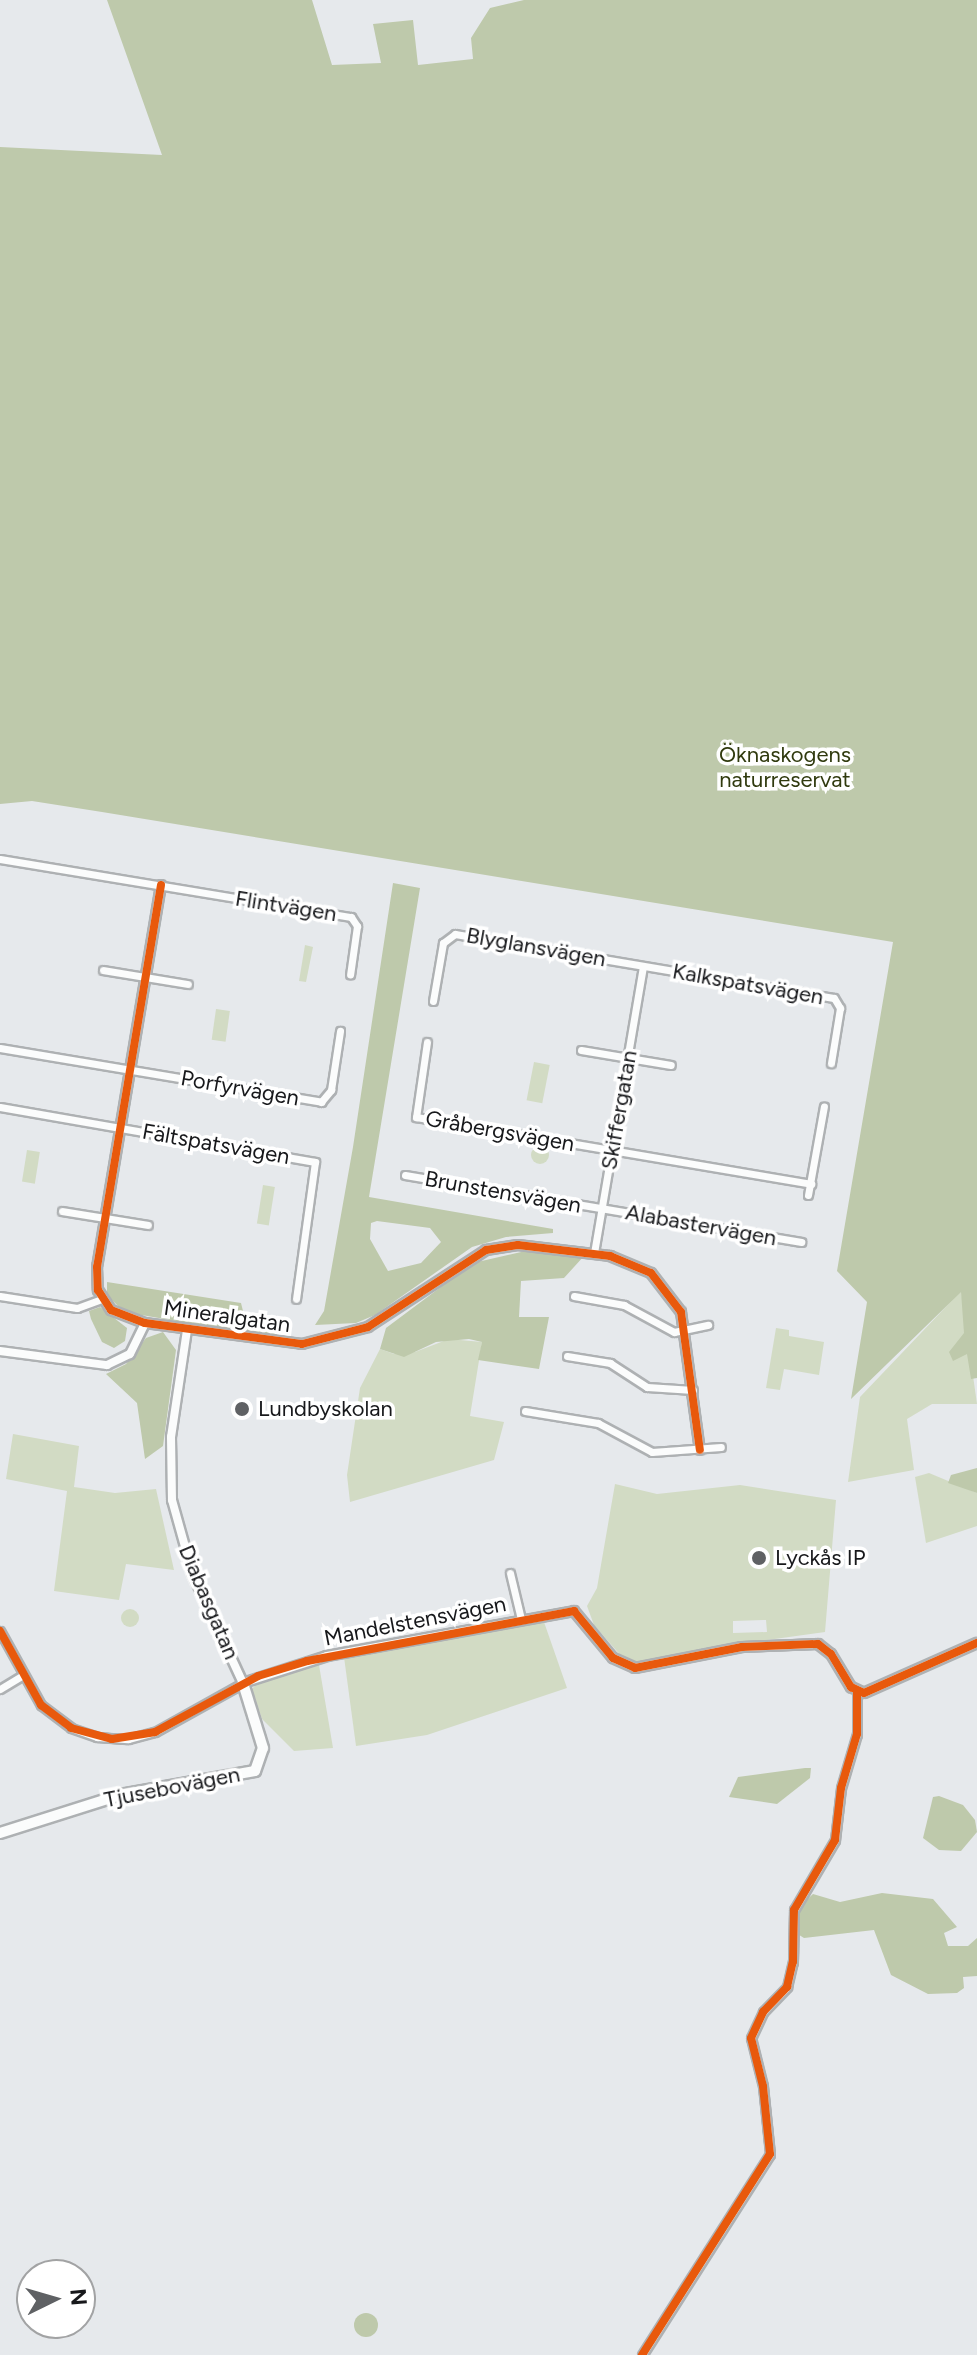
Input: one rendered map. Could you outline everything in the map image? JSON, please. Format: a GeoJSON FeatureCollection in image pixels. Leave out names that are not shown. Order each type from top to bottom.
{"type":"FeatureCollection","features":[{"type":"Feature","properties":{"kind":"main road","name":"Tjusebovägen"},"geometry":{"type":"LineString","coordinates":[[0,1833],[120,1795],[255,1771],[263,1748],[243,1683]]}},
{"type":"Feature","properties":{"kind":"street","name":"Flintvägen"},"geometry":{"type":"LineString","coordinates":[[0,859],[351,917],[357,926],[350,975]]}},
{"type":"Feature","properties":{"kind":"street"},"geometry":{"type":"LineString","coordinates":[[0,1296],[77,1308],[102,1299],[97,1267],[161,885]]}},
{"type":"Feature","properties":{"kind":"street","name":"Blyglansvägen"},"geometry":{"type":"LineString","coordinates":[[433,1001],[443,943],[450,934],[643,966]]}},
{"type":"Feature","properties":{"kind":"street","name":"Skiffergatan"},"geometry":{"type":"LineString","coordinates":[[594,1253],[643,966]]}},
{"type":"Feature","properties":{"kind":"street","name":"Kalkspatsvägen"},"geometry":{"type":"LineString","coordinates":[[643,966],[834,998],[840,1008],[831,1063]]}},
{"type":"Feature","properties":{"kind":"street"},"geometry":{"type":"LineString","coordinates":[[103,970],[188,984]]}},
{"type":"Feature","properties":{"kind":"street","name":"Porfyrvägen"},"geometry":{"type":"LineString","coordinates":[[130,1070],[321,1102],[331,1090],[340,1031]]}},
{"type":"Feature","properties":{"kind":"street","name":"Gråbergsvägen"},"geometry":{"type":"LineString","coordinates":[[427,1042],[416,1117],[612,1150]]}},
{"type":"Feature","properties":{"kind":"street"},"geometry":{"type":"LineString","coordinates":[[0,1048],[130,1070]]}},
{"type":"Feature","properties":{"kind":"street"},"geometry":{"type":"LineString","coordinates":[[581,1050],[671,1065]]}},
{"type":"Feature","properties":{"kind":"street"},"geometry":{"type":"LineString","coordinates":[[808,1195],[824,1106]]}},
{"type":"Feature","properties":{"kind":"street"},"geometry":{"type":"LineString","coordinates":[[0,1107],[120,1128]]}},
{"type":"Feature","properties":{"kind":"street","name":"Fältspatsvägen"},"geometry":{"type":"LineString","coordinates":[[120,1128],[315,1162],[296,1299]]}},
{"type":"Feature","properties":{"kind":"street"},"geometry":{"type":"LineString","coordinates":[[612,1150],[811,1184]]}},
{"type":"Feature","properties":{"kind":"street","name":"Brunstensvägen"},"geometry":{"type":"LineString","coordinates":[[405,1175],[602,1208]]}},
{"type":"Feature","properties":{"kind":"street","name":"Alabastervägen"},"geometry":{"type":"LineString","coordinates":[[602,1208],[801,1242]]}},
{"type":"Feature","properties":{"kind":"street"},"geometry":{"type":"LineString","coordinates":[[62,1211],[148,1225]]}},
{"type":"Feature","properties":{"kind":"street","name":"Mineralgatan"},"geometry":{"type":"LineString","coordinates":[[102,1299],[119,1315],[145,1323],[274,1344],[322,1341],[368,1327],[486,1250],[518,1245],[594,1253],[629,1262],[656,1277],[674,1299],[686,1333],[700,1450]]}},
{"type":"Feature","properties":{"kind":"street"},"geometry":{"type":"LineString","coordinates":[[574,1296],[624,1305],[655,1325],[686,1333],[708,1325]]}},
{"type":"Feature","properties":{"kind":"street"},"geometry":{"type":"LineString","coordinates":[[0,1351],[107,1365],[130,1354],[145,1323]]}},
{"type":"Feature","properties":{"kind":"street","name":"Diabasgatan"},"geometry":{"type":"LineString","coordinates":[[187,1330],[171,1437],[172,1500],[193,1575],[243,1683]]}},
{"type":"Feature","properties":{"kind":"street"},"geometry":{"type":"LineString","coordinates":[[567,1356],[610,1363],[647,1387],[693,1390]]}},
{"type":"Feature","properties":{"kind":"street"},"geometry":{"type":"LineString","coordinates":[[525,1411],[598,1423],[652,1452],[721,1447]]}},
{"type":"Feature","properties":{"kind":"street","name":"Mandelstensvägen"},"geometry":{"type":"LineString","coordinates":[[510,1573],[521,1619]]}},
{"type":"Feature","properties":{"kind":"street","name":"Mandelstensvägen"},"geometry":{"type":"LineString","coordinates":[[243,1683],[307,1661],[574,1611],[613,1658],[643,1669],[742,1647],[818,1644],[831,1654],[857,1691]]}},
{"type":"Feature","properties":{"kind":"street"},"geometry":{"type":"LineString","coordinates":[[0,1631],[22,1676],[55,1718],[81,1733],[112,1739],[155,1732],[243,1683]]}},
{"type":"Feature","properties":{"kind":"street"},"geometry":{"type":"LineString","coordinates":[[642,2355],[770,2154],[763,2086],[751,2038],[763,2012],[787,1987],[793,1962],[794,1910],[835,1840],[841,1788],[857,1734],[857,1691],[882,1687],[977,1643]]}},
{"type":"Feature","properties":{"kind":"street"},"geometry":{"type":"LineString","coordinates":[[0,1689],[22,1676]]}},
{"type":"Feature","properties":{"kind":"green space","name":"Öknaskogens naturreservat"},"geometry":{"type":"Polygon","coordinates":[[[107,0],[312,0],[332,65],[381,63],[373,24],[413,20],[418,65],[473,59],[471,38],[490,8],[524,0],[977,0],[977,1378],[971,1379],[967,1354],[953,1361],[949,1352],[964,1333],[961,1292],[851,1399],[867,1302],[837,1271],[893,942],[32,801],[0,804],[0,147],[162,155],[107,0]]]}},
{"type":"Feature","properties":{"kind":"green space"},"geometry":{"type":"Polygon","coordinates":[[[393,883],[420,888],[369,1197],[553,1229],[553,1233],[506,1237],[472,1247],[375,1315],[356,1323],[315,1325],[324,1311],[353,1147],[393,883]],[[377,1221],[371,1223],[370,1239],[388,1271],[421,1263],[441,1242],[430,1228],[377,1221]]]}},
{"type":"Feature","properties":{"kind":"green space"},"geometry":{"type":"Polygon","coordinates":[[[305,945],[313,947],[306,982],[299,981],[305,945]]]}},
{"type":"Feature","properties":{"kind":"green space"},"geometry":{"type":"Polygon","coordinates":[[[216,1009],[230,1011],[226,1042],[212,1040],[216,1009]]]}},
{"type":"Feature","properties":{"kind":"green space"},"geometry":{"type":"Polygon","coordinates":[[[534,1062],[550,1065],[542,1103],[527,1100],[534,1062]]]}},
{"type":"Feature","properties":{"kind":"green space"},"geometry":{"type":"Polygon","coordinates":[[[540,1146],[549,1155],[540,1164],[531,1155],[540,1146]]]}},
{"type":"Feature","properties":{"kind":"green space"},"geometry":{"type":"Polygon","coordinates":[[[27,1150],[40,1152],[35,1184],[22,1182],[27,1150]]]}},
{"type":"Feature","properties":{"kind":"green space"},"geometry":{"type":"Polygon","coordinates":[[[263,1185],[275,1187],[269,1225],[257,1224],[263,1185]]]}},
{"type":"Feature","properties":{"kind":"green space"},"geometry":{"type":"Polygon","coordinates":[[[530,1250],[584,1256],[564,1278],[521,1281],[519,1317],[549,1317],[539,1369],[478,1360],[482,1342],[469,1339],[436,1342],[404,1357],[380,1349],[386,1328],[473,1263],[530,1250]]]}},
{"type":"Feature","properties":{"kind":"green space"},"geometry":{"type":"Polygon","coordinates":[[[107,1282],[241,1303],[245,1319],[276,1322],[275,1338],[124,1312],[107,1295],[107,1282]]]}},
{"type":"Feature","properties":{"kind":"green space"},"geometry":{"type":"Polygon","coordinates":[[[961,1291],[977,1404],[932,1404],[907,1419],[914,1470],[848,1482],[860,1397],[961,1291]]]}},
{"type":"Feature","properties":{"kind":"green space"},"geometry":{"type":"Polygon","coordinates":[[[100,1307],[127,1328],[125,1341],[114,1348],[102,1342],[91,1319],[89,1311],[100,1307]]]}},
{"type":"Feature","properties":{"kind":"green space"},"geometry":{"type":"Polygon","coordinates":[[[776,1328],[789,1330],[789,1336],[824,1342],[819,1375],[784,1369],[780,1390],[766,1388],[776,1328]]]}},
{"type":"Feature","properties":{"kind":"green space"},"geometry":{"type":"Polygon","coordinates":[[[163,1332],[176,1350],[163,1446],[145,1459],[137,1403],[106,1374],[126,1364],[146,1338],[163,1332]]]}},
{"type":"Feature","properties":{"kind":"green space"},"geometry":{"type":"Polygon","coordinates":[[[449,1339],[482,1342],[470,1416],[504,1422],[494,1460],[350,1502],[347,1475],[360,1388],[380,1349],[394,1354],[415,1352],[449,1339]]]}},
{"type":"Feature","properties":{"kind":"green space"},"geometry":{"type":"Polygon","coordinates":[[[13,1434],[79,1446],[74,1487],[115,1493],[156,1489],[174,1570],[126,1564],[119,1600],[54,1591],[67,1491],[6,1479],[13,1434]]]}},
{"type":"Feature","properties":{"kind":"green space"},"geometry":{"type":"Polygon","coordinates":[[[977,1468],[977,1493],[948,1483],[951,1475],[977,1468]]]}},
{"type":"Feature","properties":{"kind":"green space"},"geometry":{"type":"Polygon","coordinates":[[[929,1473],[977,1493],[977,1526],[926,1543],[915,1477],[929,1473]]]}},
{"type":"Feature","properties":{"kind":"green space"},"geometry":{"type":"Polygon","coordinates":[[[615,1484],[657,1494],[740,1485],[836,1500],[825,1632],[723,1646],[642,1664],[622,1657],[594,1625],[587,1606],[597,1588],[615,1484]],[[766,1620],[733,1621],[733,1633],[767,1632],[766,1620]]]}},
{"type":"Feature","properties":{"kind":"green space"},"geometry":{"type":"Polygon","coordinates":[[[126,1609],[134,1609],[139,1618],[137,1625],[126,1627],[121,1622],[121,1614],[126,1609]]]}},
{"type":"Feature","properties":{"kind":"green space"},"geometry":{"type":"Polygon","coordinates":[[[544,1622],[567,1688],[427,1735],[356,1746],[344,1657],[544,1622]]]}},
{"type":"Feature","properties":{"kind":"green space"},"geometry":{"type":"Polygon","coordinates":[[[319,1665],[333,1748],[294,1751],[262,1719],[252,1689],[261,1679],[319,1665]]]}},
{"type":"Feature","properties":{"kind":"green space"},"geometry":{"type":"Polygon","coordinates":[[[811,1768],[810,1778],[777,1804],[729,1797],[738,1777],[811,1768]]]}},
{"type":"Feature","properties":{"kind":"green space"},"geometry":{"type":"Polygon","coordinates":[[[939,1796],[963,1805],[975,1820],[977,1832],[961,1851],[939,1850],[923,1838],[933,1797],[939,1796]]]}},
{"type":"Feature","properties":{"kind":"green space"},"geometry":{"type":"Polygon","coordinates":[[[882,1893],[933,1899],[957,1927],[944,1933],[948,1946],[968,1946],[977,1938],[977,1976],[963,1977],[964,1988],[957,1993],[928,1994],[891,1975],[874,1930],[804,1938],[796,1933],[799,1907],[813,1894],[840,1902],[882,1893]]]}},
{"type":"Feature","properties":{"kind":"green space"},"geometry":{"type":"Polygon","coordinates":[[[366,2313],[375,2316],[378,2325],[375,2334],[366,2337],[357,2334],[354,2325],[357,2316],[366,2313]]]}},
{"type":"Feature","properties":{"kind":"cycle path"},"geometry":{"type":"LineString","coordinates":[[161,885],[97,1267],[98,1290],[111,1310],[145,1323],[302,1344],[368,1327],[486,1250],[518,1245],[610,1256],[651,1273],[681,1312],[700,1450]]}},
{"type":"Feature","properties":{"kind":"cycle path"},"geometry":{"type":"LineString","coordinates":[[0,1631],[41,1705],[71,1728],[112,1739],[155,1732],[258,1676],[307,1661],[574,1611],[613,1658],[635,1668],[742,1647],[818,1644],[831,1654],[851,1687],[864,1693],[977,1643]]}},
{"type":"Feature","properties":{"kind":"cycle path"},"geometry":{"type":"LineString","coordinates":[[642,2355],[770,2154],[763,2086],[751,2038],[763,2012],[787,1987],[793,1962],[794,1910],[835,1840],[841,1788],[857,1734],[857,1691]]}},
{"type":"Feature","properties":{"kind":"place","name":"Lundbyskolan"},"geometry":{"type":"Point","coordinates":[242,1409]}},
{"type":"Feature","properties":{"kind":"place","name":"Lyckås IP"},"geometry":{"type":"Point","coordinates":[759,1558]}}]}
